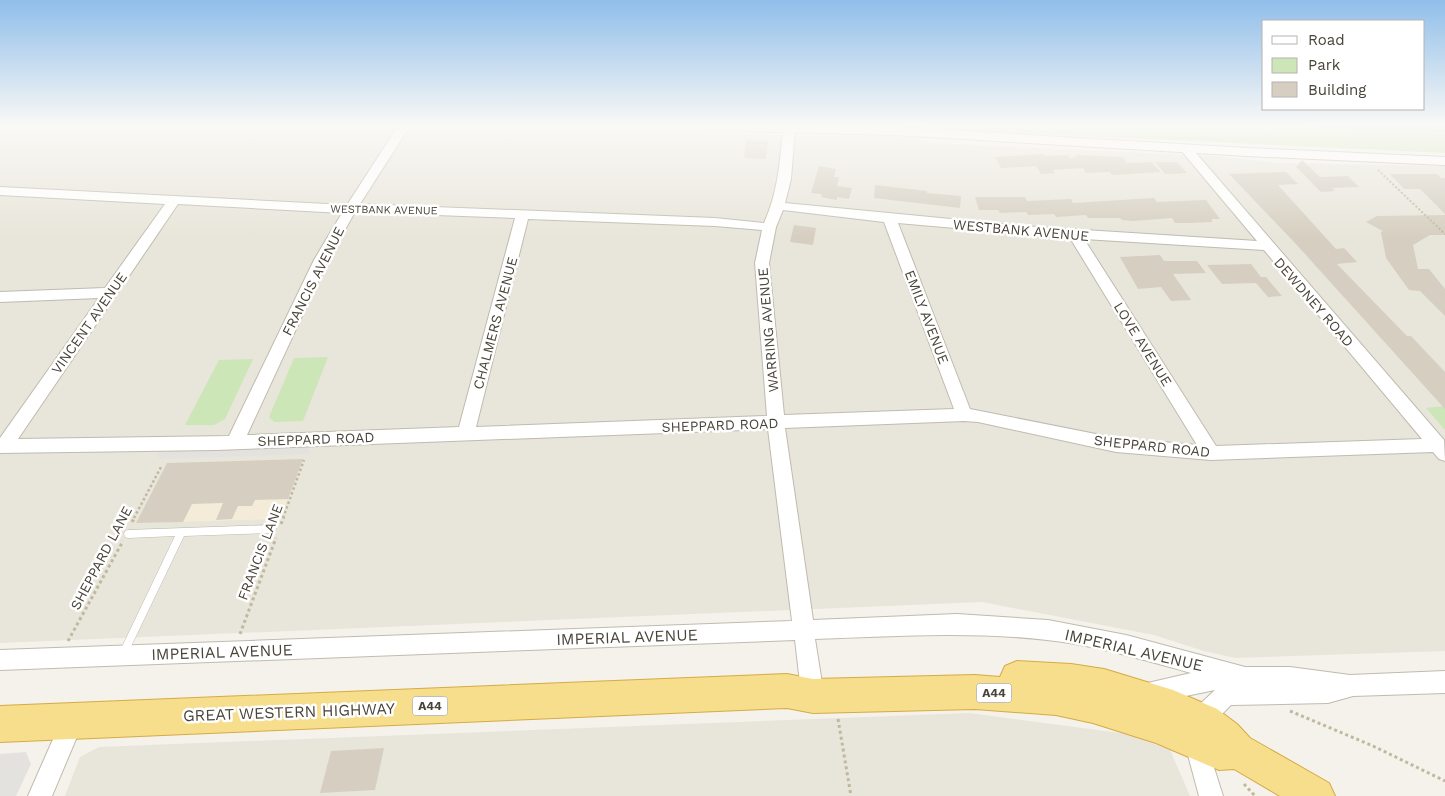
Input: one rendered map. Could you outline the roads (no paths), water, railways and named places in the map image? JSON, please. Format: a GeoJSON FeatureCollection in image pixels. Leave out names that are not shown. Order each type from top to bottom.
{"type":"FeatureCollection","features":[{"type":"Feature","properties":{"kind":"highway","name":"GREAT WESTERN HIGHWAY"},"geometry":{"type":"LineString","coordinates":[[0,724],[799,687],[960,677],[1025,678],[1079,682],[1138,695],[1173,708],[1200,731],[1219,752],[1237,751],[1316,796]]}},
{"type":"Feature","properties":{"kind":"highway","name":"GREAT WESTERN HIGHWAY"},"geometry":{"type":"LineString","coordinates":[[799,687],[813,696],[975,692],[1056,698],[1093,705],[1159,726],[1200,731]]}},
{"type":"Feature","properties":{"kind":"street","name":"FRANCIS AVENUE"},"geometry":{"type":"LineString","coordinates":[[235,442],[321,260],[380,163]]}},
{"type":"Feature","properties":{"kind":"street","name":"WARRING AVENUE"},"geometry":{"type":"LineString","coordinates":[[786,163],[786,174],[778,206],[769,227],[762,263],[776,424],[804,630],[799,687]]}},
{"type":"Feature","properties":{"kind":"street","name":"DEWDNEY ROAD"},"geometry":{"type":"LineString","coordinates":[[1197,163],[1441,450]]}},
{"type":"Feature","properties":{"kind":"street","name":"WESTBANK AVENUE"},"geometry":{"type":"LineString","coordinates":[[0,191],[351,208],[714,222],[769,227]]}},
{"type":"Feature","properties":{"kind":"street","name":"VINCENT AVENUE"},"geometry":{"type":"LineString","coordinates":[[2,446],[174,200]]}},
{"type":"Feature","properties":{"kind":"street","name":"WESTBANK AVENUE"},"geometry":{"type":"LineString","coordinates":[[778,206],[890,219],[1076,236],[1266,246]]}},
{"type":"Feature","properties":{"kind":"street","name":"CHALMERS AVENUE"},"geometry":{"type":"LineString","coordinates":[[466,432],[523,214]]}},
{"type":"Feature","properties":{"kind":"street","name":"EMILY AVENUE"},"geometry":{"type":"LineString","coordinates":[[890,219],[964,416]]}},
{"type":"Feature","properties":{"kind":"street","name":"LOVE AVENUE"},"geometry":{"type":"LineString","coordinates":[[1076,236],[1211,453]]}},
{"type":"Feature","properties":{"kind":"street"},"geometry":{"type":"LineString","coordinates":[[0,297],[110,293]]}},
{"type":"Feature","properties":{"kind":"street","name":"SHEPPARD ROAD"},"geometry":{"type":"LineString","coordinates":[[2,446],[235,442],[466,432],[776,424],[978,416],[1116,446],[1211,453],[1441,450]]}},
{"type":"Feature","properties":{"kind":"street","name":"IMPERIAL AVENUE"},"geometry":{"type":"LineString","coordinates":[[0,660],[957,624],[1048,630],[1126,645],[1248,678]]}},
{"type":"Feature","properties":{"kind":"street"},"geometry":{"type":"LineString","coordinates":[[1138,695],[1192,683],[1248,678],[1324,680],[1353,686]]}},
{"type":"Feature","properties":{"kind":"street"},"geometry":{"type":"LineString","coordinates":[[1211,796],[1201,766],[1200,731],[1207,713],[1226,695],[1328,692],[1353,686],[1445,682]]}},
{"type":"Feature","properties":{"kind":"street"},"geometry":{"type":"LineString","coordinates":[[40,796],[73,720]]}},
{"type":"Feature","properties":{"kind":"lane"},"geometry":{"type":"LineString","coordinates":[[128,531],[181,533],[276,532]]}},
{"type":"Feature","properties":{"kind":"lane"},"geometry":{"type":"LineString","coordinates":[[122,656],[181,533]]}}]}
